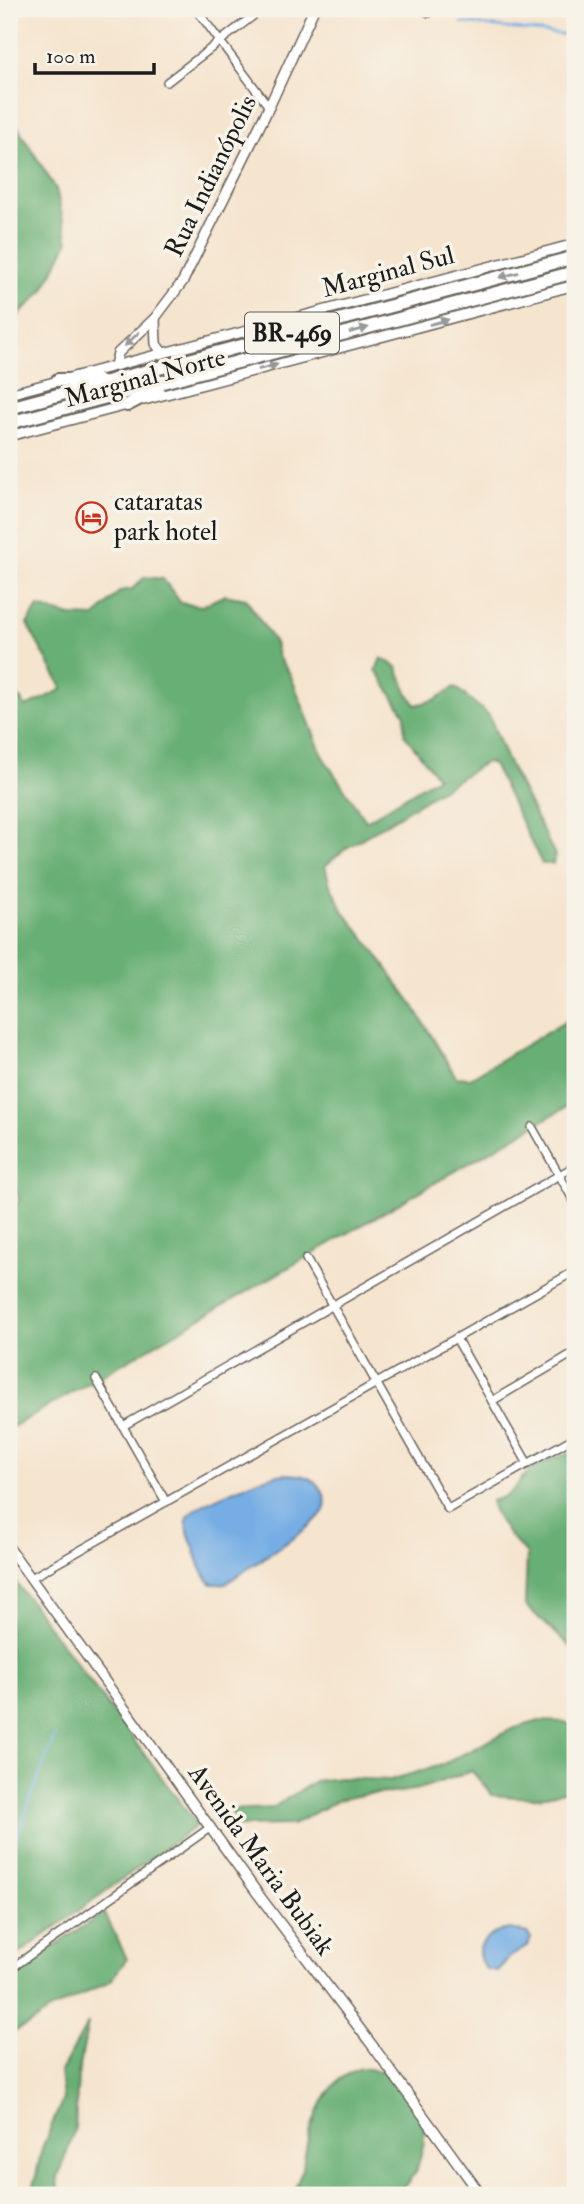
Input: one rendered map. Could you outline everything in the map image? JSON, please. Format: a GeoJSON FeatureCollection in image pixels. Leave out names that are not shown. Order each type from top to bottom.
{"type":"FeatureCollection","features":[{"type":"Feature","properties":{"kind":"highway","name":"BR-469"},"geometry":{"type":"LineString","coordinates":[[9,408],[575,257]]}},
{"type":"Feature","properties":{"kind":"highway","name":"BR-469"},"geometry":{"type":"LineString","coordinates":[[9,423],[575,272]]}},
{"type":"Feature","properties":{"kind":"highway"},"geometry":{"type":"LineString","coordinates":[[127,405],[180,377]]}},
{"type":"Feature","properties":{"kind":"highway"},"geometry":{"type":"LineString","coordinates":[[58,380],[118,379]]}},
{"type":"Feature","properties":{"kind":"street"},"geometry":{"type":"LineString","coordinates":[[196,9],[269,107]]}},
{"type":"Feature","properties":{"kind":"street"},"geometry":{"type":"LineString","coordinates":[[167,82],[262,9]]}},
{"type":"Feature","properties":{"kind":"street","name":"Rua Indianópolis"},"geometry":{"type":"LineString","coordinates":[[115,365],[117,353],[155,318],[183,281],[314,9]]}},
{"type":"Feature","properties":{"kind":"street","name":"Marginal Sul"},"geometry":{"type":"LineString","coordinates":[[9,394],[575,244]]}},
{"type":"Feature","properties":{"kind":"street","name":"Marginal Norte"},"geometry":{"type":"LineString","coordinates":[[9,436],[575,285]]}},
{"type":"Feature","properties":{"kind":"street"},"geometry":{"type":"LineString","coordinates":[[155,318],[156,344],[162,352]]}},
{"type":"Feature","properties":{"kind":"street"},"geometry":{"type":"LineString","coordinates":[[532,1127],[575,1203]]}},
{"type":"Feature","properties":{"kind":"street"},"geometry":{"type":"LineString","coordinates":[[123,1426],[575,1166]]}},
{"type":"Feature","properties":{"kind":"street"},"geometry":{"type":"LineString","coordinates":[[306,1259],[448,1509],[575,1437]]}},
{"type":"Feature","properties":{"kind":"street"},"geometry":{"type":"LineString","coordinates":[[31,1578],[575,1271]]}},
{"type":"Feature","properties":{"kind":"street"},"geometry":{"type":"LineString","coordinates":[[456,1338],[528,1464]]}},
{"type":"Feature","properties":{"kind":"street"},"geometry":{"type":"LineString","coordinates":[[492,1401],[575,1352]]}},
{"type":"Feature","properties":{"kind":"street"},"geometry":{"type":"LineString","coordinates":[[96,1379],[166,1502]]}},
{"type":"Feature","properties":{"kind":"street","name":"Avenida Maria Bubiak"},"geometry":{"type":"LineString","coordinates":[[9,1548],[481,2195]]}},
{"type":"Feature","properties":{"kind":"street"},"geometry":{"type":"LineString","coordinates":[[9,1970],[211,1827]]}},
{"type":"Feature","properties":{"kind":"green space"},"geometry":{"type":"Polygon","coordinates":[[[9,113],[56,189],[68,242],[43,291],[9,325],[9,113]]]}},
{"type":"Feature","properties":{"kind":"green space"},"geometry":{"type":"Polygon","coordinates":[[[145,577],[163,579],[181,603],[202,606],[225,595],[246,599],[275,643],[278,657],[290,674],[323,757],[366,821],[437,777],[404,734],[405,715],[376,670],[381,658],[397,667],[407,692],[416,705],[434,700],[455,687],[489,715],[507,760],[555,855],[553,864],[542,864],[493,764],[486,762],[345,849],[325,866],[330,885],[344,912],[415,1008],[456,1077],[470,1078],[575,1016],[575,1102],[9,1429],[9,1218],[19,1200],[9,1168],[9,683],[26,707],[63,689],[27,624],[38,607],[71,616],[95,617],[120,591],[132,589],[145,577]]]}},
{"type":"Feature","properties":{"kind":"green space"},"geometry":{"type":"Polygon","coordinates":[[[575,1453],[575,1651],[525,1605],[527,1554],[505,1530],[491,1501],[509,1494],[525,1475],[542,1463],[575,1453]]]}},
{"type":"Feature","properties":{"kind":"green space"},"geometry":{"type":"Polygon","coordinates":[[[9,1573],[197,1825],[9,1961],[9,1573]]]}},
{"type":"Feature","properties":{"kind":"green space"},"geometry":{"type":"Polygon","coordinates":[[[539,1721],[565,1722],[575,1728],[575,1786],[535,1797],[492,1795],[472,1771],[419,1789],[338,1800],[292,1825],[237,1826],[231,1810],[272,1808],[315,1781],[340,1778],[390,1780],[442,1765],[512,1729],[539,1721]]]}},
{"type":"Feature","properties":{"kind":"green space"},"geometry":{"type":"Polygon","coordinates":[[[104,1912],[127,1959],[109,1982],[54,2008],[9,2034],[9,1978],[104,1912]]]}},
{"type":"Feature","properties":{"kind":"green space"},"geometry":{"type":"Polygon","coordinates":[[[88,2023],[78,2076],[75,2128],[58,2177],[59,2195],[32,2195],[42,2148],[63,2099],[60,2073],[88,2023]]]}},
{"type":"Feature","properties":{"kind":"green space"},"geometry":{"type":"Polygon","coordinates":[[[360,2068],[390,2072],[424,2117],[424,2143],[416,2172],[397,2195],[291,2195],[299,2178],[309,2135],[322,2103],[338,2081],[360,2068]]]}},
{"type":"Feature","properties":{"kind":"water"},"geometry":{"type":"Polygon","coordinates":[[[277,1475],[299,1475],[314,1481],[325,1497],[324,1510],[295,1537],[228,1582],[212,1584],[199,1564],[188,1531],[187,1519],[191,1513],[213,1500],[277,1475]]]}},
{"type":"Feature","properties":{"kind":"water"},"geometry":{"type":"Polygon","coordinates":[[[510,1929],[527,1933],[531,1938],[528,1946],[510,1957],[497,1971],[486,1969],[479,1954],[480,1947],[495,1933],[510,1929]]]}},
{"type":"Feature","properties":{"kind":"waterway"},"geometry":{"type":"LineString","coordinates":[[462,23],[575,36]]}},
{"type":"Feature","properties":{"kind":"waterway"},"geometry":{"type":"LineString","coordinates":[[9,130],[21,130]]}},
{"type":"Feature","properties":{"kind":"waterway"},"geometry":{"type":"LineString","coordinates":[[9,1856],[55,1735]]}},
{"type":"Feature","properties":{"kind":"place","name":"cataratas park hotel"},"geometry":{"type":"Point","coordinates":[91,517]}}]}
